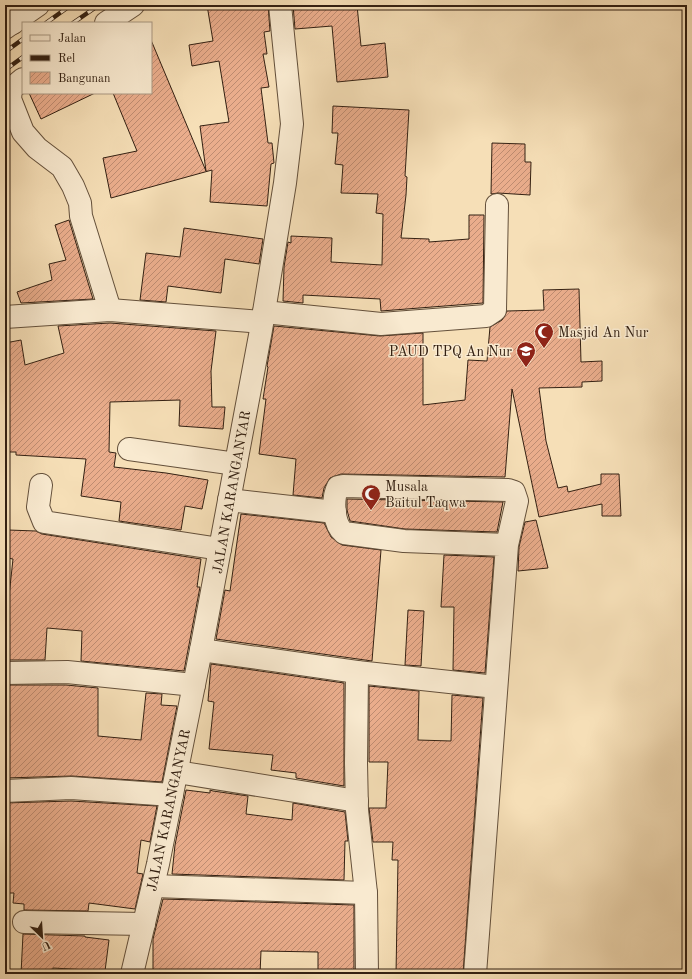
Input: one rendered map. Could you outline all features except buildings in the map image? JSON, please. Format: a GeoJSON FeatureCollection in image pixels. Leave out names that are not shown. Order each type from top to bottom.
{"type":"FeatureCollection","features":[{"type":"Feature","properties":{"kind":"street"},"geometry":{"type":"LineString","coordinates":[[8,19],[38,5]]}},
{"type":"Feature","properties":{"kind":"street"},"geometry":{"type":"LineString","coordinates":[[108,22],[133,5]]}},
{"type":"Feature","properties":{"kind":"street","name":"JALAN KARANGANYAR"},"geometry":{"type":"LineString","coordinates":[[132,974],[153,886],[201,650],[263,317],[285,183],[292,124],[280,5]]}},
{"type":"Feature","properties":{"kind":"street"},"geometry":{"type":"LineString","coordinates":[[18,82],[10,93],[10,99],[23,132],[37,148],[62,167],[73,186],[80,203],[81,216],[110,310]]}},
{"type":"Feature","properties":{"kind":"street"},"geometry":{"type":"LineString","coordinates":[[5,317],[110,310],[382,324],[486,316],[494,310],[497,205]]}},
{"type":"Feature","properties":{"kind":"street"},"geometry":{"type":"LineString","coordinates":[[128,449],[236,464]]}},
{"type":"Feature","properties":{"kind":"street"},"geometry":{"type":"LineString","coordinates":[[41,485],[38,507],[44,522],[220,549]]}},
{"type":"Feature","properties":{"kind":"street"},"geometry":{"type":"LineString","coordinates":[[475,974],[507,545],[517,501],[514,492],[508,490],[343,486],[338,487],[336,491],[335,512],[339,529],[344,533],[404,541],[507,545]]}},
{"type":"Feature","properties":{"kind":"street"},"geometry":{"type":"LineString","coordinates":[[229,500],[335,512]]}},
{"type":"Feature","properties":{"kind":"street"},"geometry":{"type":"LineString","coordinates":[[201,650],[357,672],[496,687]]}},
{"type":"Feature","properties":{"kind":"street"},"geometry":{"type":"LineString","coordinates":[[5,673],[67,672],[194,685]]}},
{"type":"Feature","properties":{"kind":"street"},"geometry":{"type":"LineString","coordinates":[[357,672],[355,751],[357,801],[366,893],[367,974]]}},
{"type":"Feature","properties":{"kind":"street"},"geometry":{"type":"LineString","coordinates":[[177,772],[357,801]]}},
{"type":"Feature","properties":{"kind":"street"},"geometry":{"type":"LineString","coordinates":[[5,791],[71,788],[172,795]]}},
{"type":"Feature","properties":{"kind":"street"},"geometry":{"type":"LineString","coordinates":[[153,886],[366,893]]}},
{"type":"Feature","properties":{"kind":"street"},"geometry":{"type":"LineString","coordinates":[[24,922],[144,924]]}},
{"type":"Feature","properties":{"kind":"railway"},"geometry":{"type":"LineString","coordinates":[[47,22],[71,5]]}},
{"type":"Feature","properties":{"kind":"railway"},"geometry":{"type":"LineString","coordinates":[[74,22],[99,5]]}},
{"type":"Feature","properties":{"kind":"railway"},"geometry":{"type":"LineString","coordinates":[[5,52],[22,40]]}},
{"type":"Feature","properties":{"kind":"railway"},"geometry":{"type":"LineString","coordinates":[[5,70],[22,58]]}},
{"type":"Feature","properties":{"kind":"place","name":"Masjid An Nur"},"geometry":{"type":"Point","coordinates":[544,349]}},
{"type":"Feature","properties":{"kind":"place","name":"PAUD TPQ An Nur"},"geometry":{"type":"Point","coordinates":[526,368]}},
{"type":"Feature","properties":{"kind":"place","name":"Musala Baitul Taqwa"},"geometry":{"type":"Point","coordinates":[371,511]}}]}
